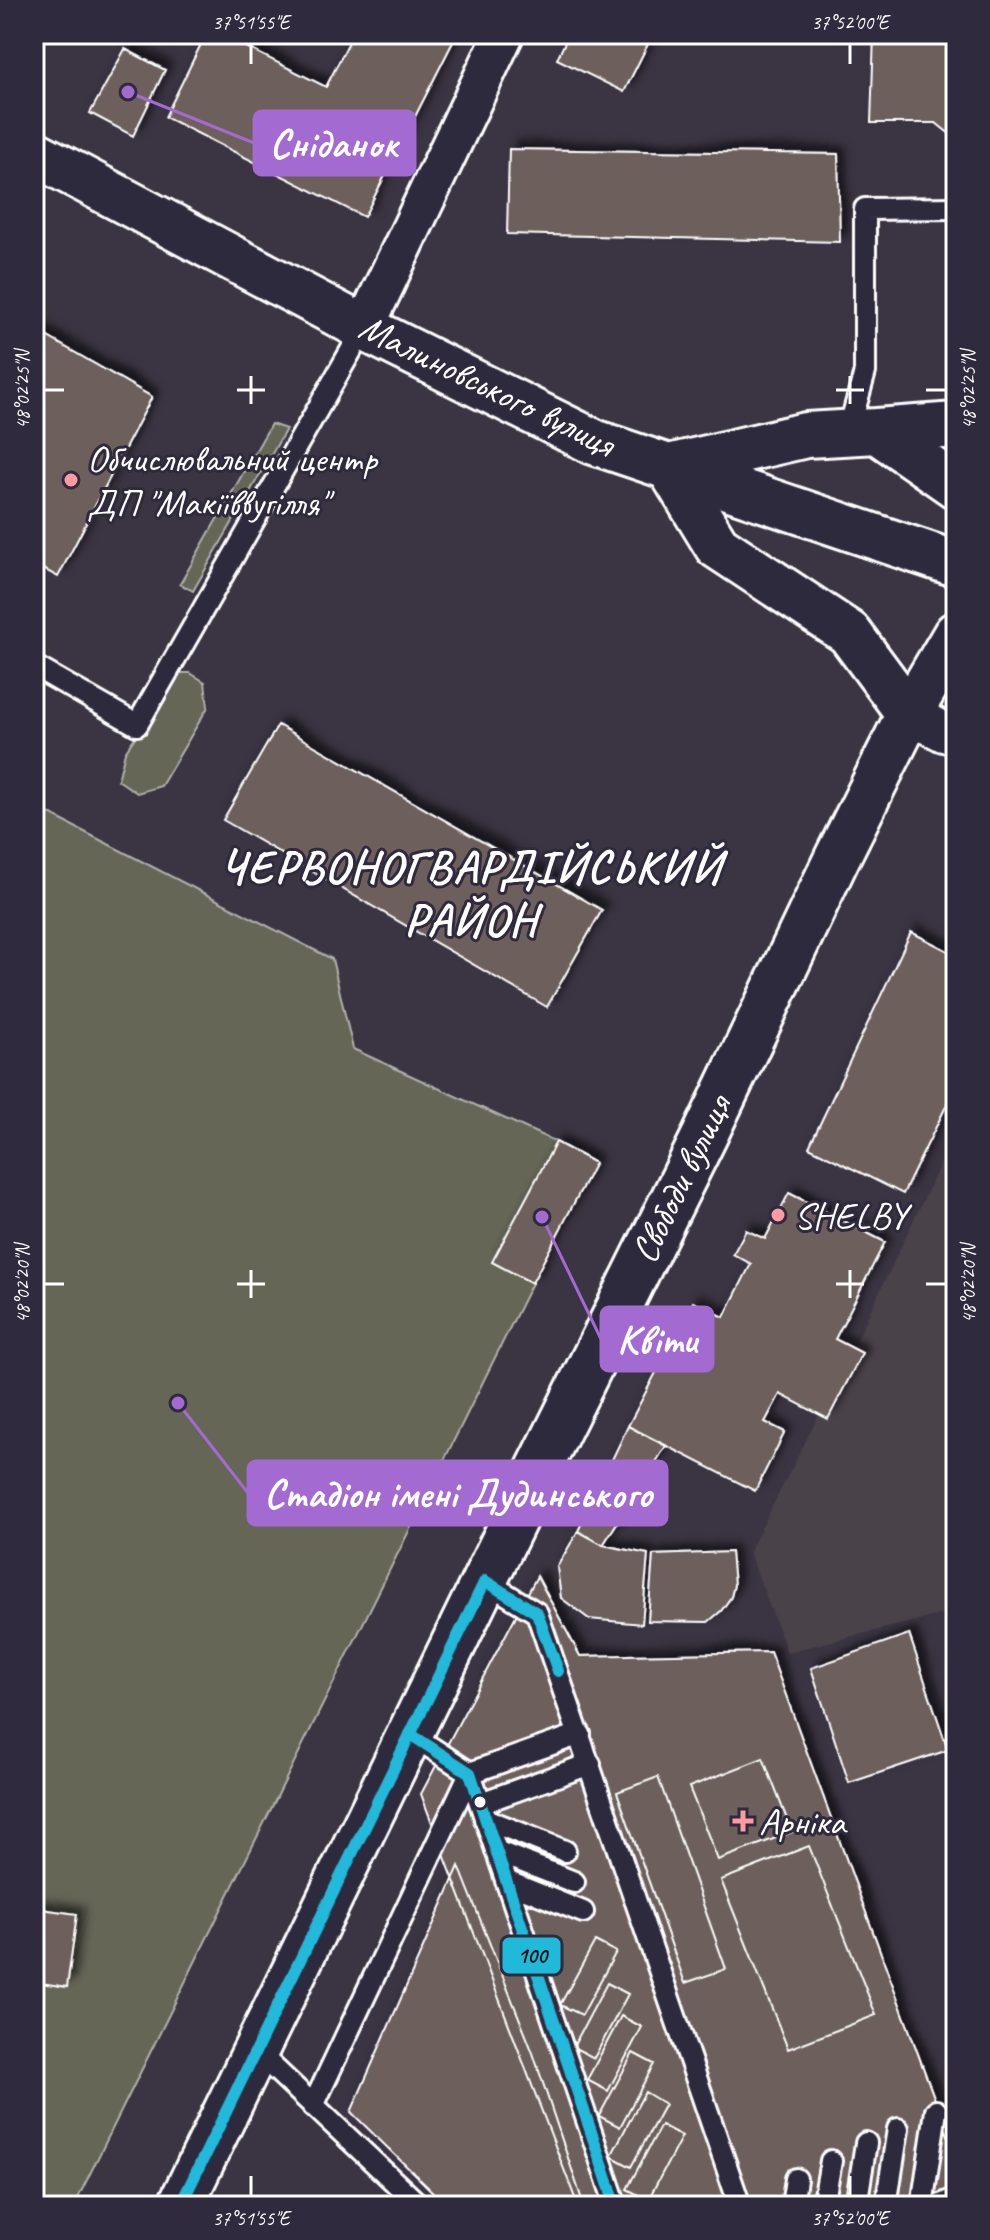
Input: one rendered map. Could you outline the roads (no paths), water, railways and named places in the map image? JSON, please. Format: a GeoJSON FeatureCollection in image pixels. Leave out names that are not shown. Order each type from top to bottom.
{"type":"FeatureCollection","features":[{"type":"Feature","properties":{"kind":"main road","name":"Малиновського вулиця"},"geometry":{"type":"LineString","coordinates":[[34,153],[364,328],[594,442],[956,564]]}},
{"type":"Feature","properties":{"kind":"main road"},"geometry":{"type":"LineString","coordinates":[[909,714],[849,633],[717,546],[669,467],[806,435],[956,425]]}},
{"type":"Feature","properties":{"kind":"main road"},"geometry":{"type":"LineString","coordinates":[[863,432],[956,486]]}},
{"type":"Feature","properties":{"kind":"main road","name":"Свободи вулиця"},"geometry":{"type":"LineString","coordinates":[[180,2206],[909,714],[956,634]]}},
{"type":"Feature","properties":{"kind":"street"},"geometry":{"type":"LineString","coordinates":[[364,328],[504,34]]}},
{"type":"Feature","properties":{"kind":"street"},"geometry":{"type":"LineString","coordinates":[[909,714],[956,735]]}},
{"type":"Feature","properties":{"kind":"lane"},"geometry":{"type":"LineString","coordinates":[[863,432],[865,209],[956,208]]}},
{"type":"Feature","properties":{"kind":"lane"},"geometry":{"type":"LineString","coordinates":[[34,666],[137,725],[364,328]]}},
{"type":"Feature","properties":{"kind":"lane"},"geometry":{"type":"LineString","coordinates":[[485,1581],[537,1613],[740,2206]]}},
{"type":"Feature","properties":{"kind":"lane"},"geometry":{"type":"LineString","coordinates":[[410,1734],[470,1773],[616,2206]]}},
{"type":"Feature","properties":{"kind":"lane"},"geometry":{"type":"LineString","coordinates":[[313,2106],[470,1773],[580,1734]]}},
{"type":"Feature","properties":{"kind":"lane"},"geometry":{"type":"LineString","coordinates":[[483,1811],[590,1764]]}},
{"type":"Feature","properties":{"kind":"lane"},"geometry":{"type":"LineString","coordinates":[[483,1811],[565,1851]]}},
{"type":"Feature","properties":{"kind":"lane"},"geometry":{"type":"LineString","coordinates":[[496,1851],[574,1882]]}},
{"type":"Feature","properties":{"kind":"lane"},"geometry":{"type":"LineString","coordinates":[[506,1881],[583,1912]]}},
{"type":"Feature","properties":{"kind":"lane"},"geometry":{"type":"LineString","coordinates":[[256,2051],[420,2206]]}},
{"type":"Feature","properties":{"kind":"lane"},"geometry":{"type":"LineString","coordinates":[[922,2206],[936,2111]]}},
{"type":"Feature","properties":{"kind":"lane"},"geometry":{"type":"LineString","coordinates":[[886,2206],[898,2129]]}},
{"type":"Feature","properties":{"kind":"lane"},"geometry":{"type":"LineString","coordinates":[[856,2206],[866,2143]]}},
{"type":"Feature","properties":{"kind":"lane"},"geometry":{"type":"LineString","coordinates":[[823,2206],[831,2161]]}},
{"type":"Feature","properties":{"kind":"lane"},"geometry":{"type":"LineString","coordinates":[[792,2206],[796,2179]]}},
{"type":"Feature","properties":{"kind":"lane"},"geometry":{"type":"LineString","coordinates":[[939,2206],[956,2198]]}},
{"type":"Feature","properties":{"kind":"place","name":"Сніданок"},"geometry":{"type":"Point","coordinates":[128,92]}},
{"type":"Feature","properties":{"kind":"place","name":"Обчислювальний центр ДП \"Макіїввугілля\""},"geometry":{"type":"Point","coordinates":[71,480]}},
{"type":"Feature","properties":{"kind":"place","name":"SHELBY"},"geometry":{"type":"Point","coordinates":[778,1215]}},
{"type":"Feature","properties":{"kind":"place","name":"Квіти"},"geometry":{"type":"Point","coordinates":[542,1217]}},
{"type":"Feature","properties":{"kind":"place","name":"Стадіон імені Дудинського"},"geometry":{"type":"Point","coordinates":[178,1403]}},
{"type":"Feature","properties":{"kind":"place","name":"Арніка"},"geometry":{"type":"Point","coordinates":[743,1821]}},
{"type":"Feature","properties":{"kind":"district","name":"ЧЕРВОНОГВАРДІЙСЬКИЙ РАЙОН"},"geometry":{"type":"Point","coordinates":[471,894]}}]}
